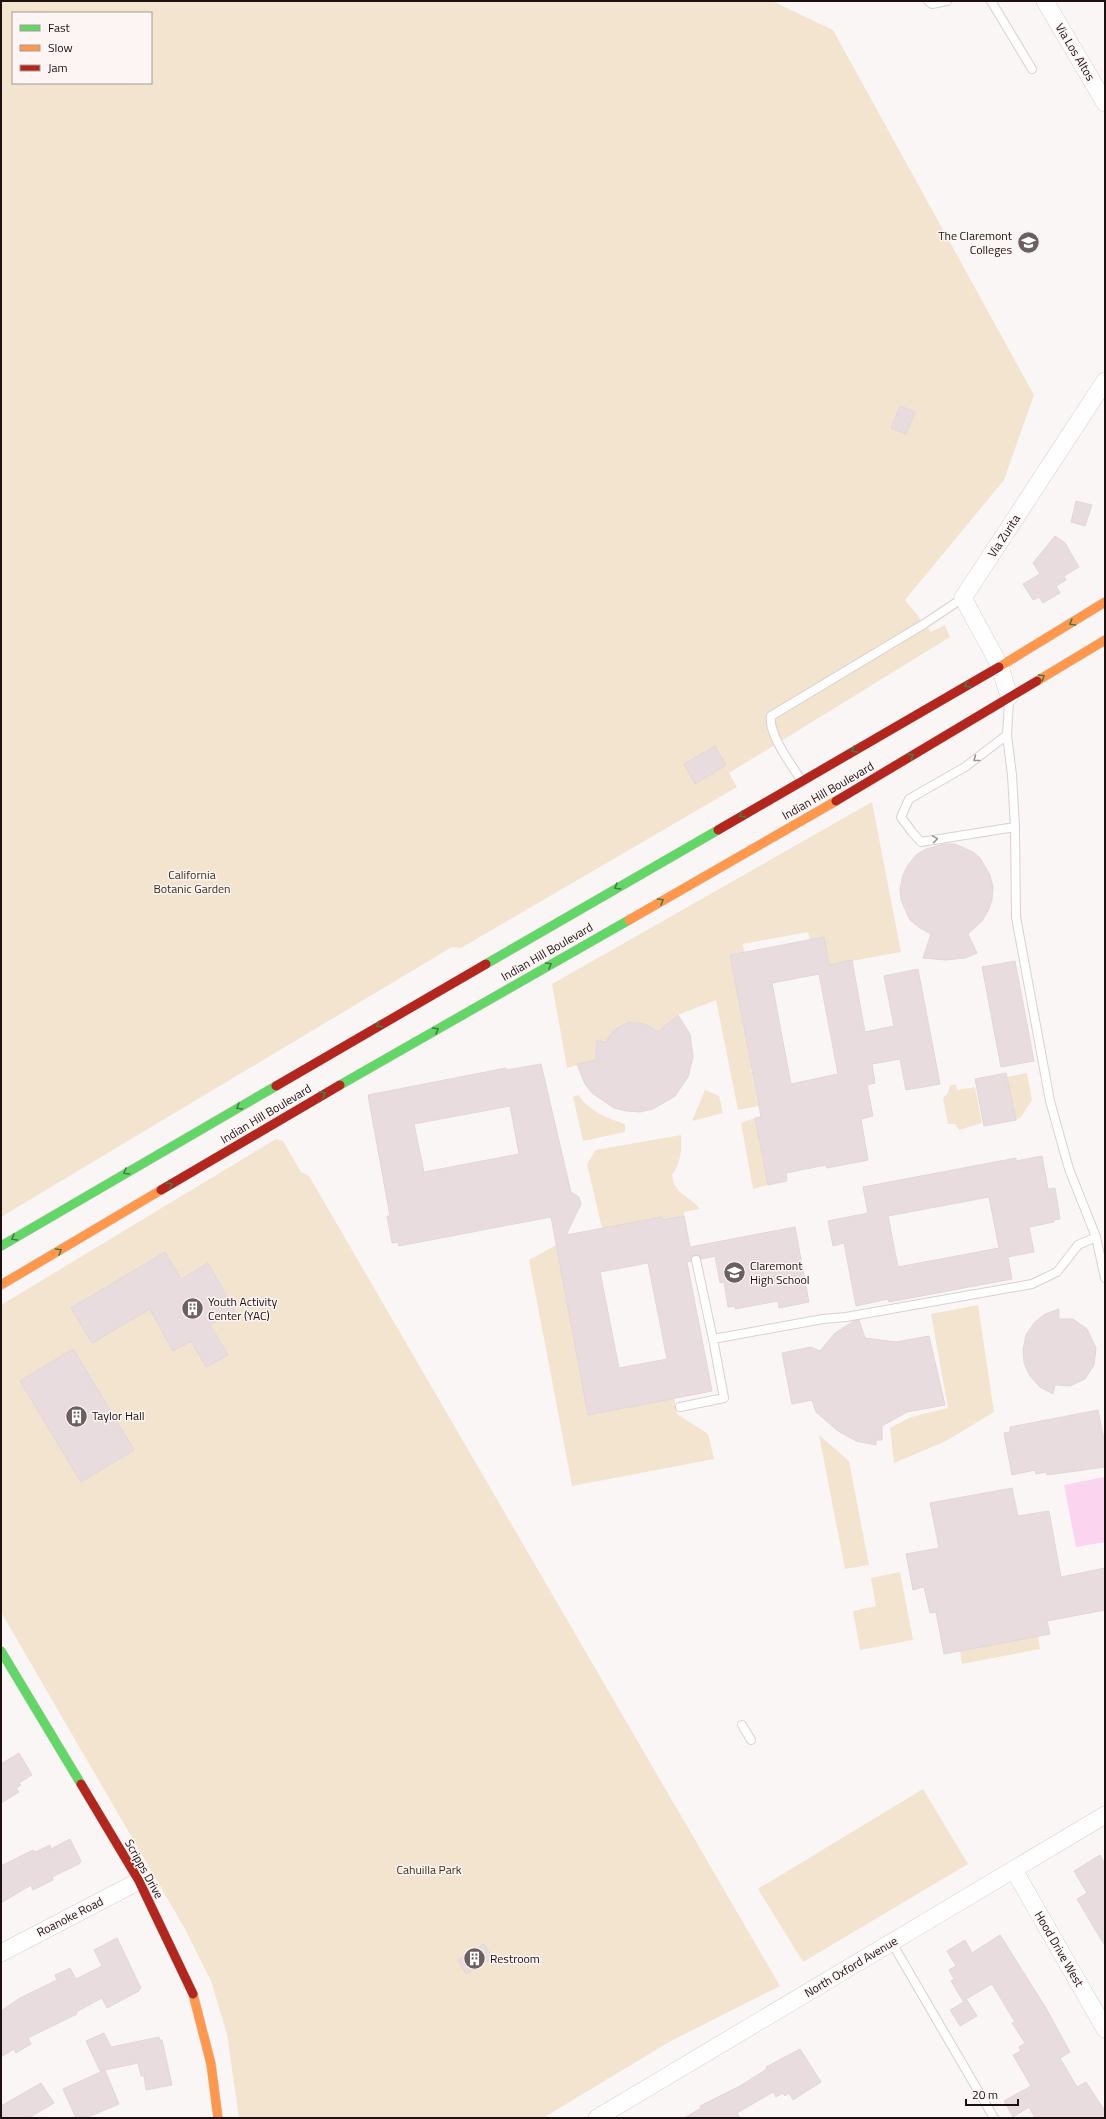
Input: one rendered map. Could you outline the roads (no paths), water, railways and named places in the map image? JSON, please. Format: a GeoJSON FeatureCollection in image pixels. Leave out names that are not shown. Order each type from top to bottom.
{"type":"FeatureCollection","features":[{"type":"Feature","properties":{"kind":"main road","name":"Indian Hill Boulevard"},"geometry":{"type":"LineString","coordinates":[[1,1246],[1000,666],[1105,602]]}},
{"type":"Feature","properties":{"kind":"main road","name":"Indian Hill Boulevard"},"geometry":{"type":"LineString","coordinates":[[1,1285],[306,1104],[821,810],[1105,640]]}},
{"type":"Feature","properties":{"kind":"main road","name":"Scripps Drive"},"geometry":{"type":"LineString","coordinates":[[1,1651],[139,1881],[195,1998],[211,2064],[218,2118]]}},
{"type":"Feature","properties":{"kind":"street","name":"Via Los Altos"},"geometry":{"type":"LineString","coordinates":[[1045,1],[1105,102]]}},
{"type":"Feature","properties":{"kind":"street","name":"Via Zurita"},"geometry":{"type":"LineString","coordinates":[[963,598],[1105,381]]}},
{"type":"Feature","properties":{"kind":"street"},"geometry":{"type":"LineString","coordinates":[[963,598],[1000,666],[1009,697]]}},
{"type":"Feature","properties":{"kind":"street","name":"North Oxford Avenue"},"geometry":{"type":"LineString","coordinates":[[597,2118],[1105,1815]]}},
{"type":"Feature","properties":{"kind":"street","name":"Hood Drive West"},"geometry":{"type":"LineString","coordinates":[[1014,1870],[1105,2029]]}},
{"type":"Feature","properties":{"kind":"street","name":"Roanoke Road"},"geometry":{"type":"LineString","coordinates":[[1,1953],[139,1881]]}},
{"type":"Feature","properties":{"kind":"lane"},"geometry":{"type":"LineString","coordinates":[[928,1],[932,4],[947,1]]}},
{"type":"Feature","properties":{"kind":"lane"},"geometry":{"type":"LineString","coordinates":[[991,1],[1032,70]]}},
{"type":"Feature","properties":{"kind":"lane"},"geometry":{"type":"LineString","coordinates":[[802,780],[775,735],[770,724],[772,716],[924,624],[963,598]]}},
{"type":"Feature","properties":{"kind":"lane"},"geometry":{"type":"LineString","coordinates":[[1009,697],[1007,735],[1012,775],[1015,827],[1016,917],[1050,1101],[1069,1169],[1096,1237],[1105,1278]]}},
{"type":"Feature","properties":{"kind":"lane"},"geometry":{"type":"LineString","coordinates":[[1007,735],[966,767],[909,799],[901,816],[921,842],[1015,827]]}},
{"type":"Feature","properties":{"kind":"lane"},"geometry":{"type":"LineString","coordinates":[[713,1339],[823,1319],[846,1318],[1032,1284],[1057,1272],[1078,1245],[1096,1237]]}},
{"type":"Feature","properties":{"kind":"lane"},"geometry":{"type":"LineString","coordinates":[[680,1406],[724,1398],[696,1260]]}},
{"type":"Feature","properties":{"kind":"lane"},"geometry":{"type":"LineString","coordinates":[[742,1725],[751,1740]]}},
{"type":"Feature","properties":{"kind":"lane"},"geometry":{"type":"LineString","coordinates":[[892,1943],[994,2118]]}},
{"type":"Feature","properties":{"kind":"place","name":"The Claremont Colleges"},"geometry":{"type":"Point","coordinates":[1028,243]}},
{"type":"Feature","properties":{"kind":"place","name":"Claremont High School"},"geometry":{"type":"Point","coordinates":[735,1273]}},
{"type":"Feature","properties":{"kind":"place","name":"Youth Activity Center (YAC)"},"geometry":{"type":"Point","coordinates":[192,1309]}},
{"type":"Feature","properties":{"kind":"place","name":"Taylor Hall"},"geometry":{"type":"Point","coordinates":[77,1416]}},
{"type":"Feature","properties":{"kind":"place","name":"Restroom"},"geometry":{"type":"Point","coordinates":[475,1959]}},
{"type":"Feature","properties":{"kind":"park label","name":"California Botanic Garden"},"geometry":{"type":"Point","coordinates":[192,882]}},
{"type":"Feature","properties":{"kind":"park label","name":"Cahuilla Park"},"geometry":{"type":"Point","coordinates":[429,1870]}}]}
